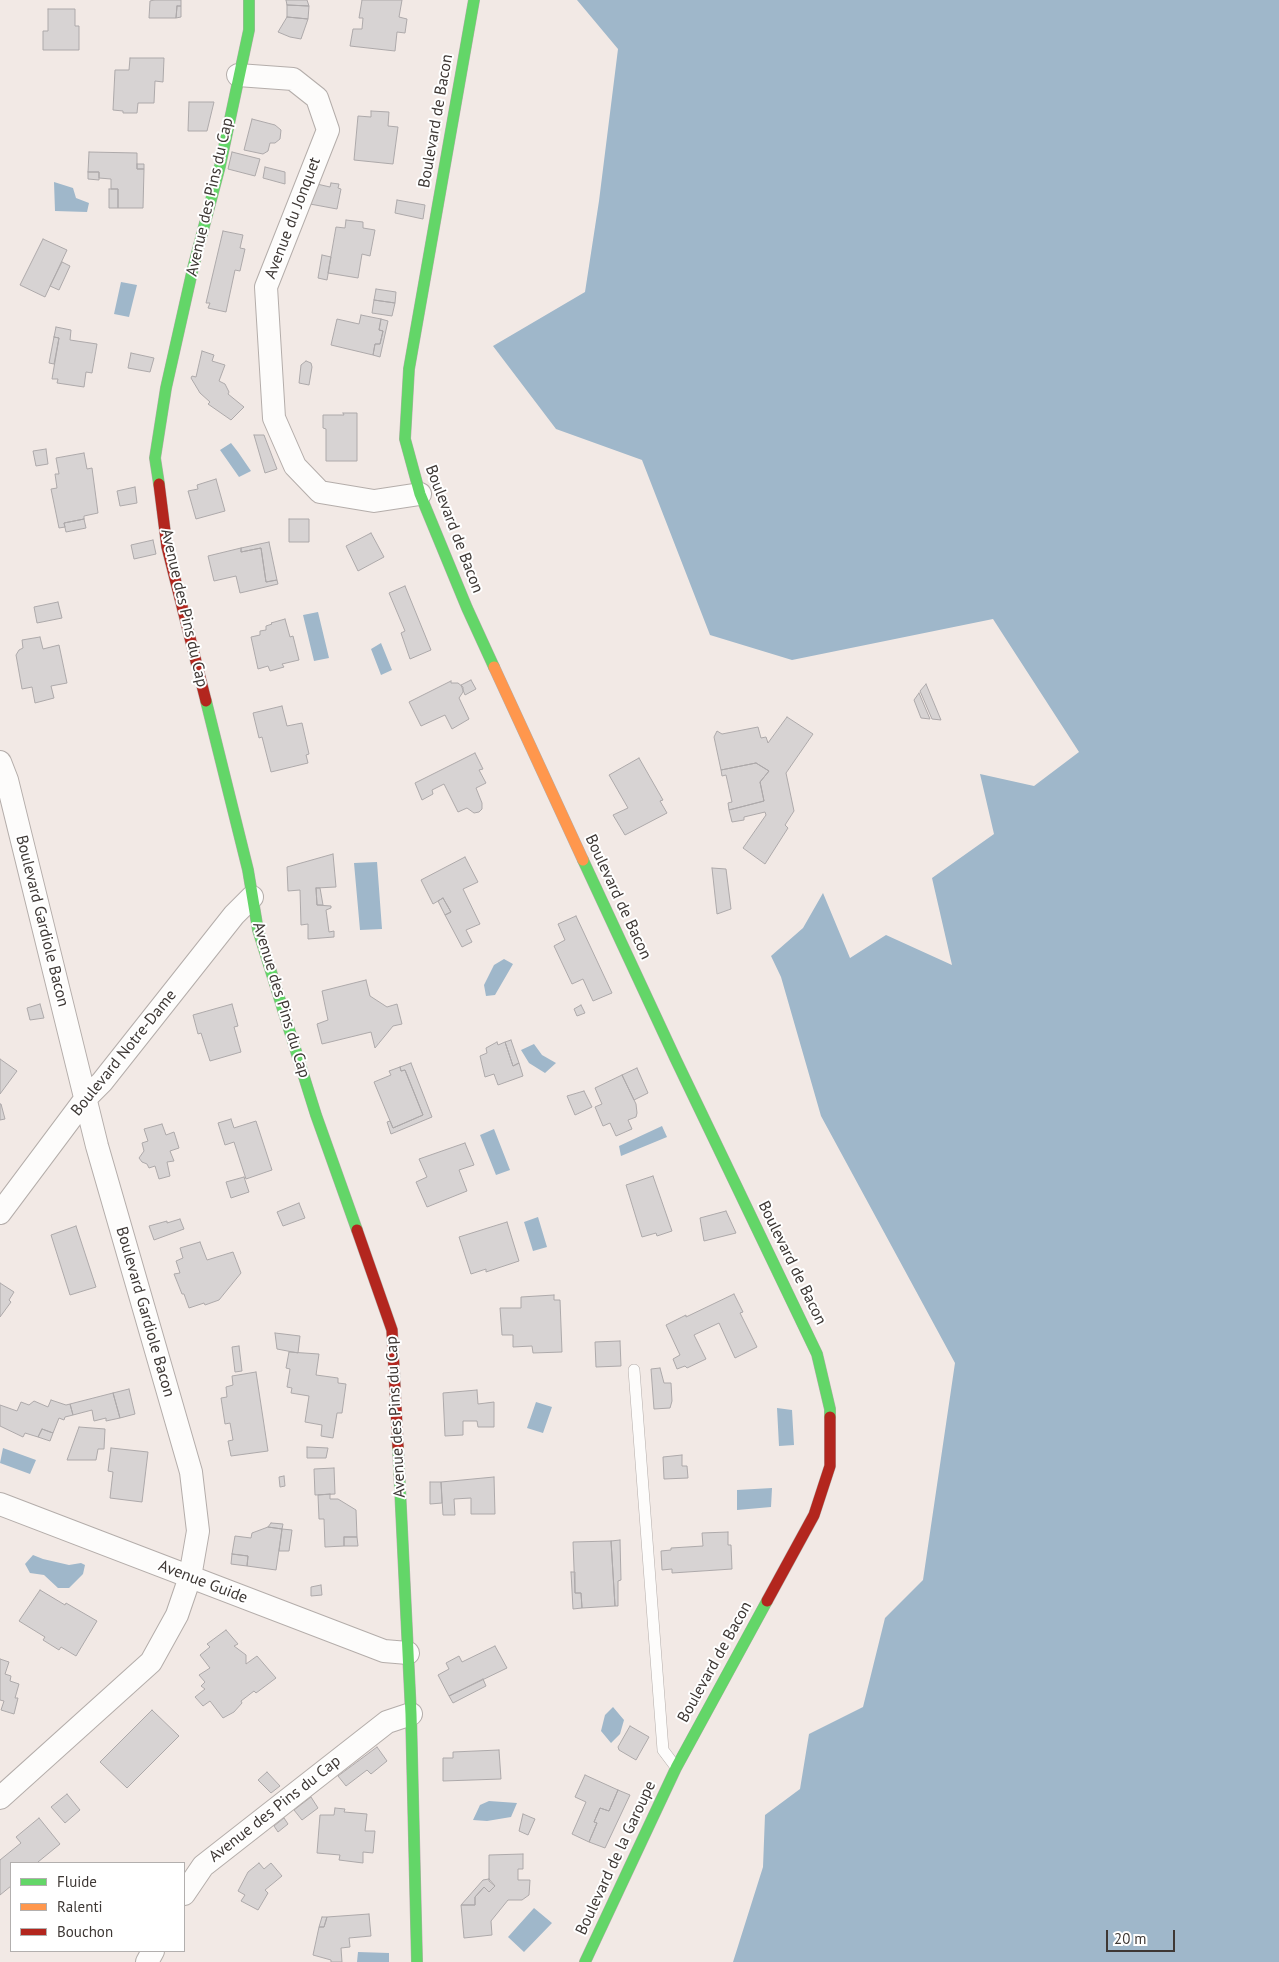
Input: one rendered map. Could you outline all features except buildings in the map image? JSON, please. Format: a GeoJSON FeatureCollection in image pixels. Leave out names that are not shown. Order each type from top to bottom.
{"type":"FeatureCollection","features":[{"type":"Feature","properties":{"kind":"street","name":"Avenue des Pins du Cap"},"geometry":{"type":"LineString","coordinates":[[185,1893],[203,1866],[387,1722],[411,1714],[392,1330],[316,1115],[258,930],[248,870],[167,547],[155,458],[168,379],[193,268],[220,166],[238,74],[249,30],[249,0]]}},
{"type":"Feature","properties":{"kind":"street","name":"Boulevard de Bacon"},"geometry":{"type":"LineString","coordinates":[[474,0],[410,370],[405,439],[420,494],[467,608],[656,1017],[817,1354],[830,1409],[830,1466],[814,1515],[676,1768]]}},
{"type":"Feature","properties":{"kind":"street","name":"Avenue du Jonquet"},"geometry":{"type":"LineString","coordinates":[[238,74],[293,79],[317,98],[328,130],[266,287],[274,418],[295,466],[320,492],[374,501],[420,494]]}},
{"type":"Feature","properties":{"kind":"street","name":"Boulevard Gardiole Bacon"},"geometry":{"type":"LineString","coordinates":[[0,762],[5,798],[86,1098],[97,1146],[192,1472],[198,1531],[190,1577],[177,1615],[151,1662],[0,1798]]}},
{"type":"Feature","properties":{"kind":"street","name":"Boulevard Notre-Dame"},"geometry":{"type":"LineString","coordinates":[[0,1213],[86,1098],[102,1082],[234,914],[252,898]]}},
{"type":"Feature","properties":{"kind":"street","name":"Avenue Guide"},"geometry":{"type":"LineString","coordinates":[[0,1504],[384,1651],[408,1652]]}},
{"type":"Feature","properties":{"kind":"street"},"geometry":{"type":"LineString","coordinates":[[411,1714],[417,1962]]}},
{"type":"Feature","properties":{"kind":"street","name":"Boulevard de la Garoupe"},"geometry":{"type":"LineString","coordinates":[[585,1962],[676,1768]]}},
{"type":"Feature","properties":{"kind":"lane"},"geometry":{"type":"LineString","coordinates":[[634,1370],[663,1750],[676,1768]]}},
{"type":"Feature","properties":{"kind":"water"},"geometry":{"type":"Polygon","coordinates":[[[577,0],[1279,0],[1279,1962],[733,1962],[763,1867],[765,1815],[800,1789],[809,1734],[863,1707],[885,1618],[923,1580],[955,1363],[821,1116],[781,977],[771,956],[803,928],[823,893],[850,958],[886,935],[952,965],[932,878],[994,834],[980,774],[1034,786],[1079,752],[993,619],[792,660],[710,635],[642,460],[556,429],[493,346],[585,292],[599,201],[618,49],[577,0]]]}},
{"type":"Feature","properties":{"kind":"water"},"geometry":{"type":"Polygon","coordinates":[[[54,182],[73,188],[76,198],[89,203],[87,212],[55,211],[54,182]]]}},
{"type":"Feature","properties":{"kind":"water"},"geometry":{"type":"Polygon","coordinates":[[[121,282],[137,285],[129,317],[114,314],[121,282]]]}},
{"type":"Feature","properties":{"kind":"water"},"geometry":{"type":"Polygon","coordinates":[[[231,443],[251,471],[239,477],[220,450],[231,443]]]}},
{"type":"Feature","properties":{"kind":"water"},"geometry":{"type":"Polygon","coordinates":[[[318,612],[329,658],[314,661],[303,615],[318,612]]]}},
{"type":"Feature","properties":{"kind":"water"},"geometry":{"type":"Polygon","coordinates":[[[381,643],[392,670],[381,675],[371,649],[381,643]]]}},
{"type":"Feature","properties":{"kind":"water"},"geometry":{"type":"Polygon","coordinates":[[[377,862],[382,929],[360,930],[354,863],[377,862]]]}},
{"type":"Feature","properties":{"kind":"water"},"geometry":{"type":"Polygon","coordinates":[[[504,959],[513,964],[495,995],[486,996],[484,985],[494,965],[504,959]]]}},
{"type":"Feature","properties":{"kind":"water"},"geometry":{"type":"Polygon","coordinates":[[[534,1044],[542,1055],[556,1063],[545,1073],[529,1063],[521,1050],[534,1044]]]}},
{"type":"Feature","properties":{"kind":"water"},"geometry":{"type":"Polygon","coordinates":[[[662,1126],[667,1137],[621,1156],[619,1146],[662,1126]]]}},
{"type":"Feature","properties":{"kind":"water"},"geometry":{"type":"Polygon","coordinates":[[[494,1129],[510,1170],[496,1175],[480,1135],[494,1129]]]}},
{"type":"Feature","properties":{"kind":"water"},"geometry":{"type":"Polygon","coordinates":[[[538,1217],[547,1247],[533,1251],[524,1222],[538,1217]]]}},
{"type":"Feature","properties":{"kind":"water"},"geometry":{"type":"Polygon","coordinates":[[[536,1402],[552,1407],[543,1433],[527,1428],[536,1402]]]}},
{"type":"Feature","properties":{"kind":"water"},"geometry":{"type":"Polygon","coordinates":[[[777,1408],[792,1410],[794,1445],[779,1446],[777,1408]]]}},
{"type":"Feature","properties":{"kind":"water"},"geometry":{"type":"Polygon","coordinates":[[[3,1448],[36,1460],[30,1474],[0,1463],[3,1448]]]}},
{"type":"Feature","properties":{"kind":"water"},"geometry":{"type":"Polygon","coordinates":[[[772,1488],[771,1507],[737,1510],[737,1490],[772,1488]]]}},
{"type":"Feature","properties":{"kind":"water"},"geometry":{"type":"Polygon","coordinates":[[[33,1555],[69,1565],[81,1563],[85,1565],[83,1574],[69,1588],[58,1588],[44,1575],[30,1573],[25,1564],[33,1555]]]}},
{"type":"Feature","properties":{"kind":"water"},"geometry":{"type":"Polygon","coordinates":[[[613,1707],[624,1720],[620,1734],[611,1743],[601,1731],[605,1715],[613,1707]]]}},
{"type":"Feature","properties":{"kind":"water"},"geometry":{"type":"Polygon","coordinates":[[[489,1801],[517,1803],[511,1817],[487,1821],[473,1820],[480,1805],[489,1801]]]}},
{"type":"Feature","properties":{"kind":"water"},"geometry":{"type":"Polygon","coordinates":[[[534,1908],[552,1923],[524,1952],[508,1937],[534,1908]]]}},
{"type":"Feature","properties":{"kind":"water"},"geometry":{"type":"Polygon","coordinates":[[[358,1952],[389,1953],[389,1962],[357,1962],[358,1952]]]}},
{"type":"Feature","properties":{"kind":"traffic: fast"},"geometry":{"type":"LineString","coordinates":[[159,484],[155,458],[166,388],[193,268],[220,166],[249,30],[249,0]]}},
{"type":"Feature","properties":{"kind":"traffic: fast"},"geometry":{"type":"LineString","coordinates":[[474,0],[409,369],[405,439],[420,494],[467,608],[494,667]]}},
{"type":"Feature","properties":{"kind":"traffic: fast"},"geometry":{"type":"LineString","coordinates":[[206,701],[248,870],[258,930],[316,1115],[357,1230]]}},
{"type":"Feature","properties":{"kind":"traffic: fast"},"geometry":{"type":"LineString","coordinates":[[583,860],[676,1060],[817,1354],[830,1409],[830,1417]]}},
{"type":"Feature","properties":{"kind":"traffic: fast"},"geometry":{"type":"LineString","coordinates":[[398,1447],[411,1714],[417,1962]]}},
{"type":"Feature","properties":{"kind":"traffic: fast"},"geometry":{"type":"LineString","coordinates":[[585,1962],[676,1768],[767,1601]]}},
{"type":"Feature","properties":{"kind":"traffic: slow"},"geometry":{"type":"LineString","coordinates":[[494,667],[583,860]]}},
{"type":"Feature","properties":{"kind":"traffic: jam"},"geometry":{"type":"LineString","coordinates":[[159,484],[167,547],[206,701]]}},
{"type":"Feature","properties":{"kind":"traffic: jam"},"geometry":{"type":"LineString","coordinates":[[357,1230],[392,1330],[398,1447]]}},
{"type":"Feature","properties":{"kind":"traffic: jam"},"geometry":{"type":"LineString","coordinates":[[767,1601],[814,1515],[830,1466],[830,1417]]}}]}
